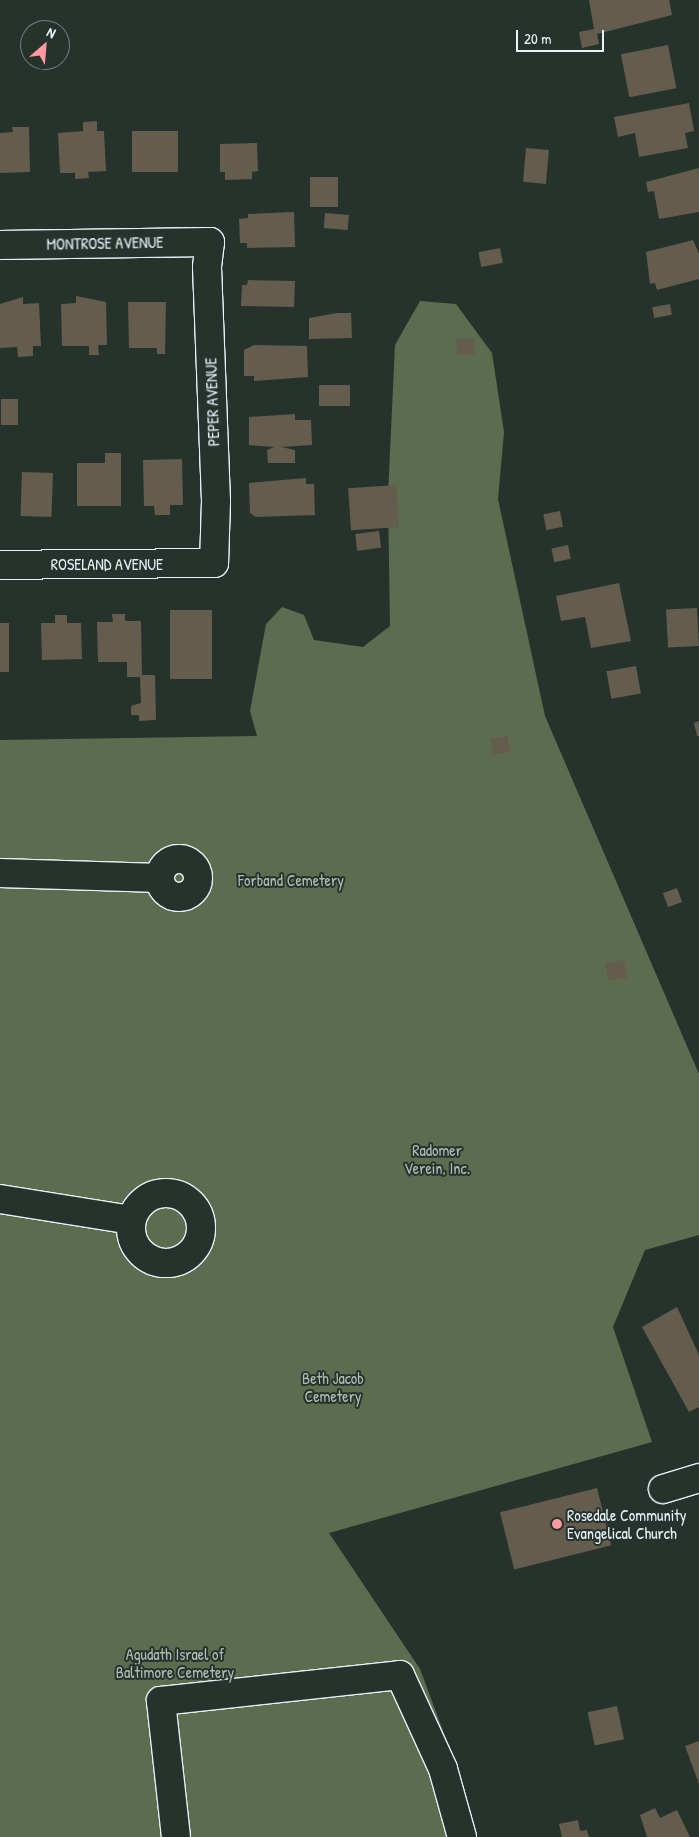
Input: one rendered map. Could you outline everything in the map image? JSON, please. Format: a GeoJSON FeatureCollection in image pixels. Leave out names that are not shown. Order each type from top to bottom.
{"type":"FeatureCollection","features":[{"type":"Feature","properties":{"kind":"street","name":"MONTROSE AVENUE"},"geometry":{"type":"LineString","coordinates":[[0,245],[210,242]]}},
{"type":"Feature","properties":{"kind":"street","name":"PEPER AVENUE"},"geometry":{"type":"LineString","coordinates":[[210,242],[207,267],[214,563]]}},
{"type":"Feature","properties":{"kind":"street","name":"ROSELAND AVENUE"},"geometry":{"type":"LineString","coordinates":[[0,565],[214,563]]}},
{"type":"Feature","properties":{"kind":"street"},"geometry":{"type":"LineString","coordinates":[[0,873],[160,878]]}},
{"type":"Feature","properties":{"kind":"street"},"geometry":{"type":"LineString","coordinates":[[0,1199],[131,1220]]}},
{"type":"Feature","properties":{"kind":"street"},"geometry":{"type":"LineString","coordinates":[[663,1489],[699,1478]]}},
{"type":"Feature","properties":{"kind":"street"},"geometry":{"type":"LineString","coordinates":[[176,1837],[161,1700],[400,1674],[443,1770],[462,1837]]}},
{"type":"Feature","properties":{"kind":"green space"},"geometry":{"type":"Polygon","coordinates":[[[420,301],[456,304],[492,353],[504,432],[498,499],[545,716],[699,1074],[699,1235],[645,1250],[613,1327],[652,1442],[329,1533],[420,1669],[456,1766],[473,1837],[0,1837],[0,740],[257,736],[250,711],[266,624],[282,607],[304,615],[314,640],[363,647],[390,626],[388,495],[395,345],[420,301]]]}},
{"type":"Feature","properties":{"kind":"building"},"geometry":{"type":"Polygon","coordinates":[[[589,0],[669,0],[672,15],[597,34],[599,44],[582,48],[579,32],[594,29],[589,0]]]}},
{"type":"Feature","properties":{"kind":"building"},"geometry":{"type":"Polygon","coordinates":[[[668,45],[676,88],[629,97],[621,54],[668,45]]]}},
{"type":"Feature","properties":{"kind":"building"},"geometry":{"type":"Polygon","coordinates":[[[689,103],[694,131],[685,133],[688,148],[639,157],[635,133],[618,137],[614,117],[689,103]]]}},
{"type":"Feature","properties":{"kind":"building"},"geometry":{"type":"Polygon","coordinates":[[[97,121],[97,131],[104,131],[106,171],[88,172],[89,178],[75,179],[75,173],[60,173],[58,133],[83,131],[83,122],[97,121]]]}},
{"type":"Feature","properties":{"kind":"building"},"geometry":{"type":"Polygon","coordinates":[[[12,127],[29,127],[30,172],[0,173],[0,133],[13,132],[12,127]]]}},
{"type":"Feature","properties":{"kind":"building"},"geometry":{"type":"Polygon","coordinates":[[[132,131],[178,131],[178,172],[132,172],[132,131]]]}},
{"type":"Feature","properties":{"kind":"building"},"geometry":{"type":"Polygon","coordinates":[[[257,143],[258,171],[252,172],[252,179],[225,180],[225,172],[220,172],[220,144],[257,143]]]}},
{"type":"Feature","properties":{"kind":"building"},"geometry":{"type":"Polygon","coordinates":[[[526,148],[549,150],[546,184],[523,182],[526,148]]]}},
{"type":"Feature","properties":{"kind":"building"},"geometry":{"type":"Polygon","coordinates":[[[699,168],[699,212],[659,219],[654,191],[648,192],[646,182],[699,168]]]}},
{"type":"Feature","properties":{"kind":"building"},"geometry":{"type":"Polygon","coordinates":[[[310,177],[338,177],[338,207],[310,207],[310,177]]]}},
{"type":"Feature","properties":{"kind":"building"},"geometry":{"type":"Polygon","coordinates":[[[294,212],[295,247],[247,248],[247,243],[240,243],[239,219],[248,218],[248,214],[294,212]]]}},
{"type":"Feature","properties":{"kind":"building"},"geometry":{"type":"Polygon","coordinates":[[[325,213],[349,215],[348,230],[324,228],[325,213]]]}},
{"type":"Feature","properties":{"kind":"building"},"geometry":{"type":"Polygon","coordinates":[[[693,240],[699,254],[699,279],[657,290],[655,283],[650,284],[646,252],[693,240]]]}},
{"type":"Feature","properties":{"kind":"building"},"geometry":{"type":"Polygon","coordinates":[[[500,248],[503,263],[481,267],[478,252],[500,248]]]}},
{"type":"Feature","properties":{"kind":"building"},"geometry":{"type":"Polygon","coordinates":[[[248,280],[295,281],[294,307],[241,306],[242,285],[247,285],[248,280]]]}},
{"type":"Feature","properties":{"kind":"building"},"geometry":{"type":"Polygon","coordinates":[[[76,296],[106,302],[107,345],[98,345],[99,355],[89,355],[89,346],[62,346],[61,304],[76,303],[76,296]]]}},
{"type":"Feature","properties":{"kind":"building"},"geometry":{"type":"Polygon","coordinates":[[[23,297],[23,304],[39,303],[41,346],[33,346],[33,356],[18,357],[17,347],[0,348],[0,304],[23,297]]]}},
{"type":"Feature","properties":{"kind":"building"},"geometry":{"type":"Polygon","coordinates":[[[128,302],[166,302],[165,354],[157,354],[157,348],[129,348],[128,302]]]}},
{"type":"Feature","properties":{"kind":"building"},"geometry":{"type":"Polygon","coordinates":[[[670,304],[672,315],[654,318],[652,307],[670,304]]]}},
{"type":"Feature","properties":{"kind":"building"},"geometry":{"type":"Polygon","coordinates":[[[337,313],[351,313],[352,338],[309,339],[309,318],[337,313]]]}},
{"type":"Feature","properties":{"kind":"building"},"geometry":{"type":"Polygon","coordinates":[[[474,338],[475,354],[457,355],[456,339],[474,338]]]}},
{"type":"Feature","properties":{"kind":"building"},"geometry":{"type":"Polygon","coordinates":[[[254,345],[307,346],[308,377],[254,381],[254,376],[244,376],[244,350],[254,345]]]}},
{"type":"Feature","properties":{"kind":"building"},"geometry":{"type":"Polygon","coordinates":[[[319,385],[350,385],[350,406],[319,406],[319,385]]]}},
{"type":"Feature","properties":{"kind":"building"},"geometry":{"type":"Polygon","coordinates":[[[1,399],[18,399],[18,425],[1,425],[1,399]]]}},
{"type":"Feature","properties":{"kind":"building"},"geometry":{"type":"Polygon","coordinates":[[[295,414],[295,420],[311,420],[312,445],[281,447],[295,450],[295,463],[268,463],[267,450],[274,447],[249,445],[249,417],[295,414]]]}},
{"type":"Feature","properties":{"kind":"building"},"geometry":{"type":"Polygon","coordinates":[[[105,453],[121,453],[121,506],[77,506],[77,463],[105,463],[105,453]]]}},
{"type":"Feature","properties":{"kind":"building"},"geometry":{"type":"Polygon","coordinates":[[[182,459],[183,505],[170,505],[170,515],[155,515],[154,506],[144,506],[143,460],[182,459]]]}},
{"type":"Feature","properties":{"kind":"building"},"geometry":{"type":"Polygon","coordinates":[[[22,472],[53,473],[51,517],[20,516],[22,472]]]}},
{"type":"Feature","properties":{"kind":"building"},"geometry":{"type":"Polygon","coordinates":[[[306,478],[306,484],[314,484],[315,515],[256,517],[250,513],[249,483],[306,478]]]}},
{"type":"Feature","properties":{"kind":"building"},"geometry":{"type":"Polygon","coordinates":[[[396,485],[399,527],[351,530],[348,488],[396,485]]]}},
{"type":"Feature","properties":{"kind":"building"},"geometry":{"type":"Polygon","coordinates":[[[560,511],[563,527],[546,530],[543,514],[560,511]]]}},
{"type":"Feature","properties":{"kind":"building"},"geometry":{"type":"Polygon","coordinates":[[[379,531],[381,548],[357,551],[355,534],[379,531]]]}},
{"type":"Feature","properties":{"kind":"building"},"geometry":{"type":"Polygon","coordinates":[[[568,545],[571,559],[554,562],[551,549],[568,545]]]}},
{"type":"Feature","properties":{"kind":"building"},"geometry":{"type":"Polygon","coordinates":[[[619,583],[631,641],[591,648],[585,617],[561,621],[556,596],[619,583]]]}},
{"type":"Feature","properties":{"kind":"building"},"geometry":{"type":"Polygon","coordinates":[[[697,608],[699,646],[668,648],[666,610],[697,608]]]}},
{"type":"Feature","properties":{"kind":"building"},"geometry":{"type":"Polygon","coordinates":[[[170,610],[212,610],[212,679],[170,679],[170,610]]]}},
{"type":"Feature","properties":{"kind":"building"},"geometry":{"type":"Polygon","coordinates":[[[112,614],[125,614],[125,621],[141,621],[142,675],[155,675],[156,720],[139,721],[139,715],[131,715],[131,706],[141,703],[140,677],[127,677],[127,662],[98,662],[97,622],[113,622],[112,614]]]}},
{"type":"Feature","properties":{"kind":"building"},"geometry":{"type":"Polygon","coordinates":[[[55,615],[67,615],[67,623],[81,623],[82,659],[42,660],[41,623],[55,623],[55,615]]]}},
{"type":"Feature","properties":{"kind":"building"},"geometry":{"type":"Polygon","coordinates":[[[0,623],[9,623],[9,672],[0,672],[0,623]]]}},
{"type":"Feature","properties":{"kind":"building"},"geometry":{"type":"Polygon","coordinates":[[[636,666],[641,694],[611,699],[606,671],[636,666]]]}},
{"type":"Feature","properties":{"kind":"building"},"geometry":{"type":"Polygon","coordinates":[[[699,721],[699,736],[697,736],[694,723],[699,721]]]}},
{"type":"Feature","properties":{"kind":"building"},"geometry":{"type":"Polygon","coordinates":[[[507,736],[510,752],[493,755],[490,739],[507,736]]]}},
{"type":"Feature","properties":{"kind":"building"},"geometry":{"type":"Polygon","coordinates":[[[677,888],[682,902],[668,907],[663,893],[677,888]]]}},
{"type":"Feature","properties":{"kind":"building"},"geometry":{"type":"Polygon","coordinates":[[[624,960],[627,978],[608,981],[605,963],[624,960]]]}},
{"type":"Feature","properties":{"kind":"building"},"geometry":{"type":"Polygon","coordinates":[[[677,1307],[699,1355],[699,1407],[689,1412],[642,1327],[677,1307]]]}},
{"type":"Feature","properties":{"kind":"building"},"geometry":{"type":"Polygon","coordinates":[[[597,1488],[611,1545],[514,1569],[500,1512],[597,1488]]]}},
{"type":"Feature","properties":{"kind":"building"},"geometry":{"type":"Polygon","coordinates":[[[617,1706],[624,1739],[595,1745],[588,1712],[617,1706]]]}},
{"type":"Feature","properties":{"kind":"building"},"geometry":{"type":"Polygon","coordinates":[[[699,1741],[699,1784],[685,1746],[699,1741]]]}},
{"type":"Feature","properties":{"kind":"building"},"geometry":{"type":"Polygon","coordinates":[[[655,1808],[660,1818],[677,1810],[690,1837],[647,1837],[640,1815],[655,1808]]]}},
{"type":"Feature","properties":{"kind":"building"},"geometry":{"type":"Polygon","coordinates":[[[578,1820],[580,1831],[587,1830],[589,1837],[562,1837],[559,1824],[578,1820]]]}},
{"type":"Feature","properties":{"kind":"place","name":"Rosedale Community Evangelical Church"},"geometry":{"type":"Point","coordinates":[557,1524]}},
{"type":"Feature","properties":{"kind":"park label","name":"Forband Cemetery"},"geometry":{"type":"Point","coordinates":[291,880]}},
{"type":"Feature","properties":{"kind":"park label","name":"Radomer Verein, Inc."},"geometry":{"type":"Point","coordinates":[437,1159]}},
{"type":"Feature","properties":{"kind":"park label","name":"Beth Jacob Cemetery"},"geometry":{"type":"Point","coordinates":[333,1387]}},
{"type":"Feature","properties":{"kind":"park label","name":"Agudath Israel of Baltimore Cemetery"},"geometry":{"type":"Point","coordinates":[175,1663]}}]}
